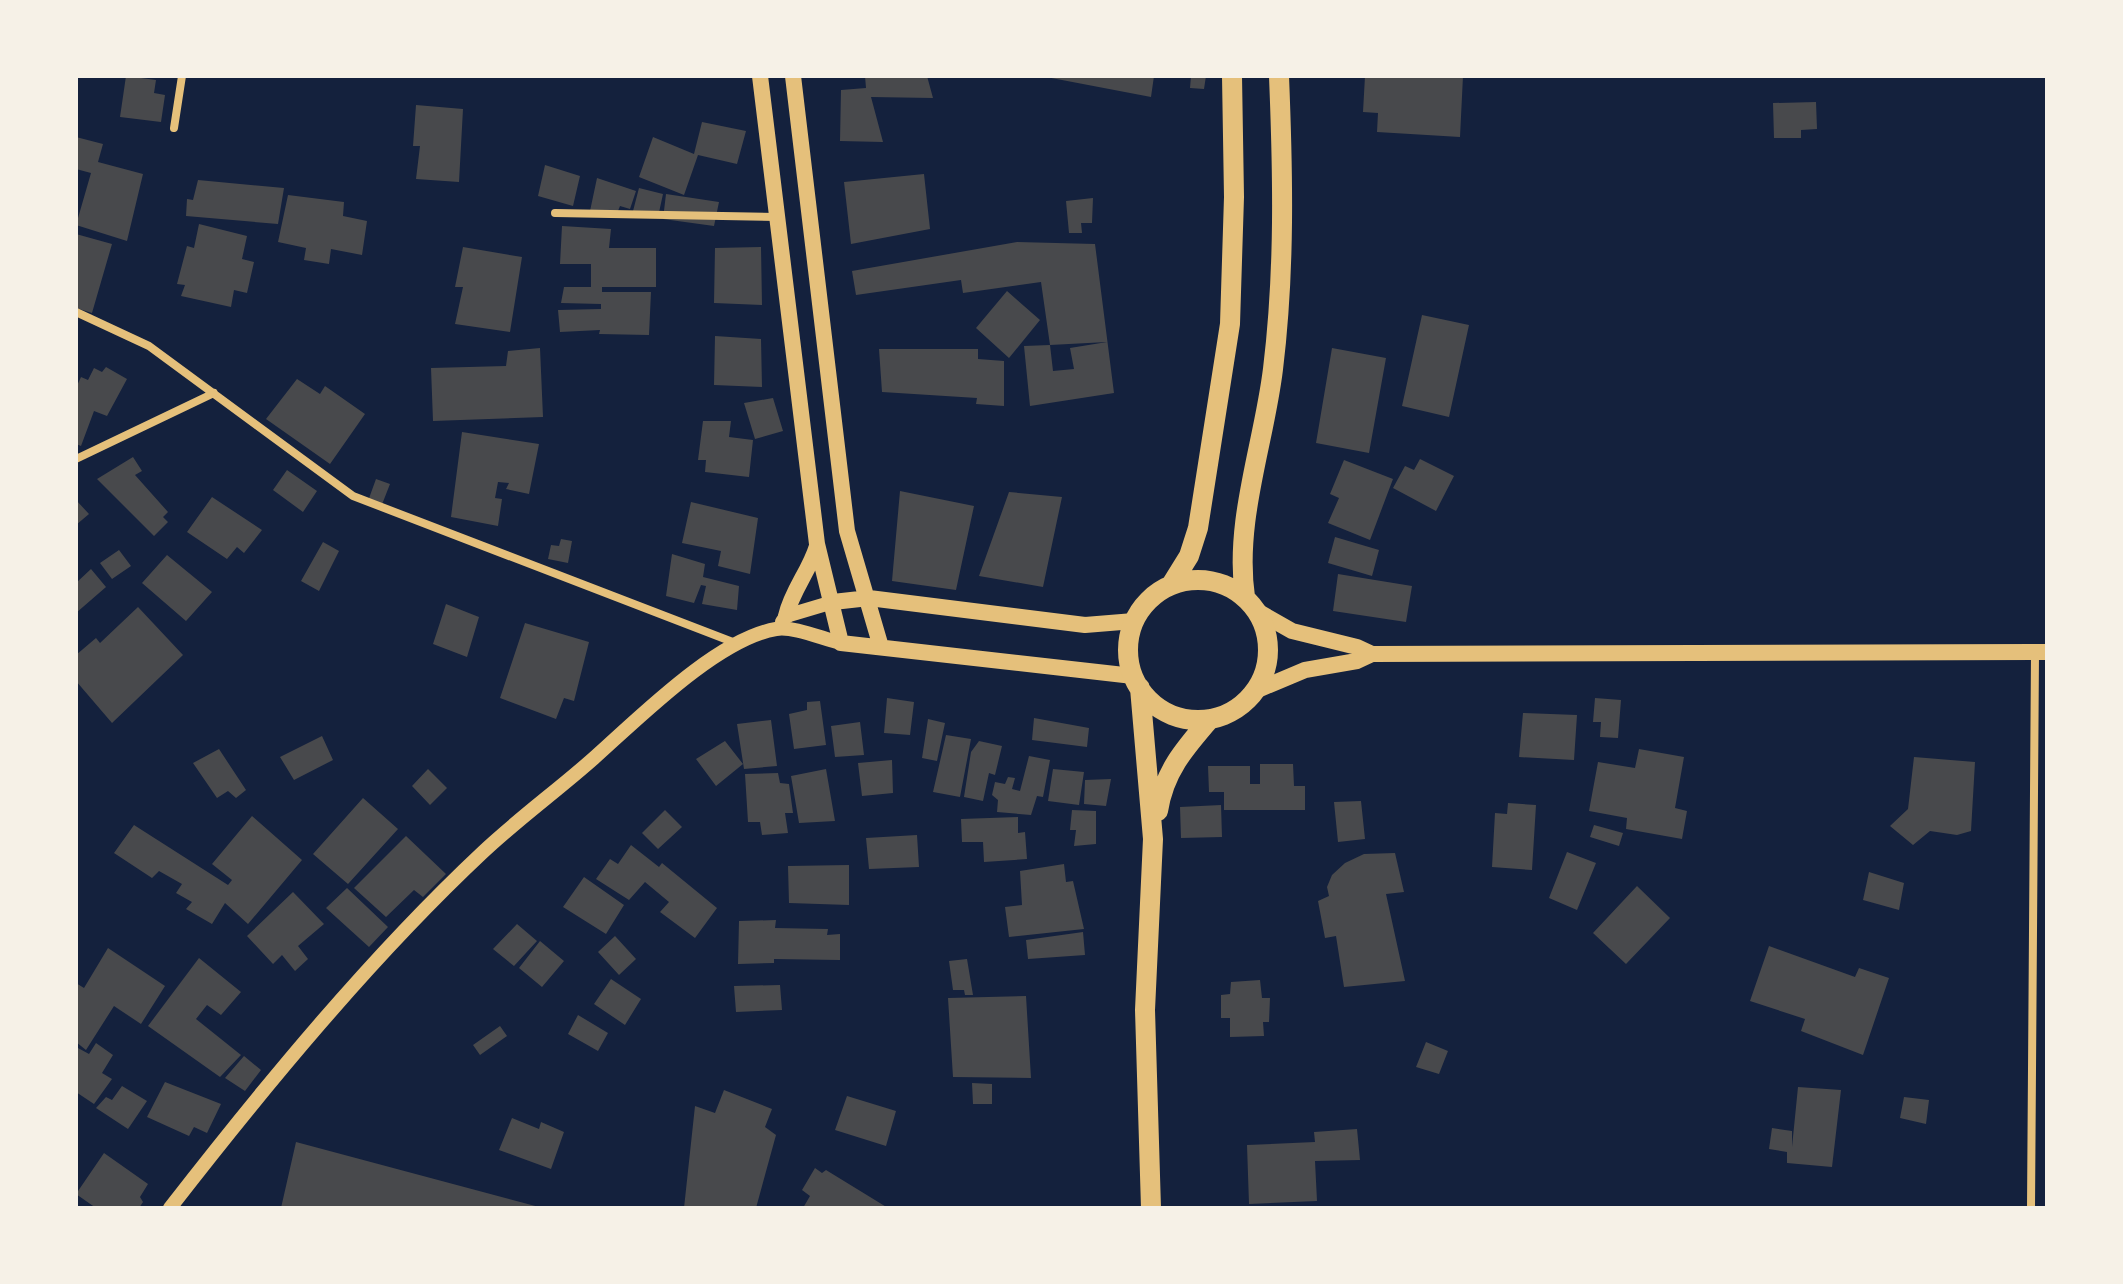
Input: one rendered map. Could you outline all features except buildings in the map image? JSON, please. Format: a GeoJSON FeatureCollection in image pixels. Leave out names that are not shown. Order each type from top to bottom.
{"type":"FeatureCollection","features":[{"type":"Feature","properties":{"kind":"main road"},"geometry":{"type":"LineString","coordinates":[[760,76],[817,544],[841,643],[1137,682],[1159,708],[1176,717],[1210,719],[1236,710],[1255,691],[1265,673],[1269,652],[1266,630],[1251,604],[1242,541],[1271,391],[1284,272],[1279,76]]}},
{"type":"Feature","properties":{"kind":"main road"},"geometry":{"type":"LineString","coordinates":[[793,76],[847,531],[881,647]]}},
{"type":"Feature","properties":{"kind":"main road"},"geometry":{"type":"LineString","coordinates":[[1171,585],[1189,556],[1198,528],[1230,324],[1234,225],[1232,76]]}},
{"type":"Feature","properties":{"kind":"main road"},"geometry":{"type":"LineString","coordinates":[[782,623],[797,586],[809,573],[817,544]]}},
{"type":"Feature","properties":{"kind":"main road"},"geometry":{"type":"LineString","coordinates":[[1151,1208],[1145,1010],[1153,839],[1137,682],[1128,649],[1134,621],[1149,599],[1171,585],[1186,580],[1217,582],[1292,631],[1357,647],[1372,654]]}},
{"type":"Feature","properties":{"kind":"main road"},"geometry":{"type":"LineString","coordinates":[[833,602],[869,598],[1085,625],[1134,621]]}},
{"type":"Feature","properties":{"kind":"main road"},"geometry":{"type":"LineString","coordinates":[[1255,691],[1305,670],[1357,661],[1372,654],[2041,652]]}},
{"type":"Feature","properties":{"kind":"main road"},"geometry":{"type":"LineString","coordinates":[[1153,839],[1166,778],[1178,755],[1210,719]]}},
{"type":"Feature","properties":{"kind":"street"},"geometry":{"type":"LineString","coordinates":[[174,128],[182,76]]}},
{"type":"Feature","properties":{"kind":"street"},"geometry":{"type":"LineString","coordinates":[[555,213],[776,217]]}},
{"type":"Feature","properties":{"kind":"street"},"geometry":{"type":"LineString","coordinates":[[76,312],[149,346],[353,496],[377,508],[738,644]]}},
{"type":"Feature","properties":{"kind":"street"},"geometry":{"type":"LineString","coordinates":[[76,459],[214,393]]}},
{"type":"Feature","properties":{"kind":"street"},"geometry":{"type":"LineString","coordinates":[[170,1208],[340,1004],[435,898],[515,823],[697,670],[738,644],[833,602]]}},
{"type":"Feature","properties":{"kind":"street"},"geometry":{"type":"LineString","coordinates":[[782,623],[841,643]]}},
{"type":"Feature","properties":{"kind":"street"},"geometry":{"type":"LineString","coordinates":[[2031,1208],[2041,652]]}}]}
